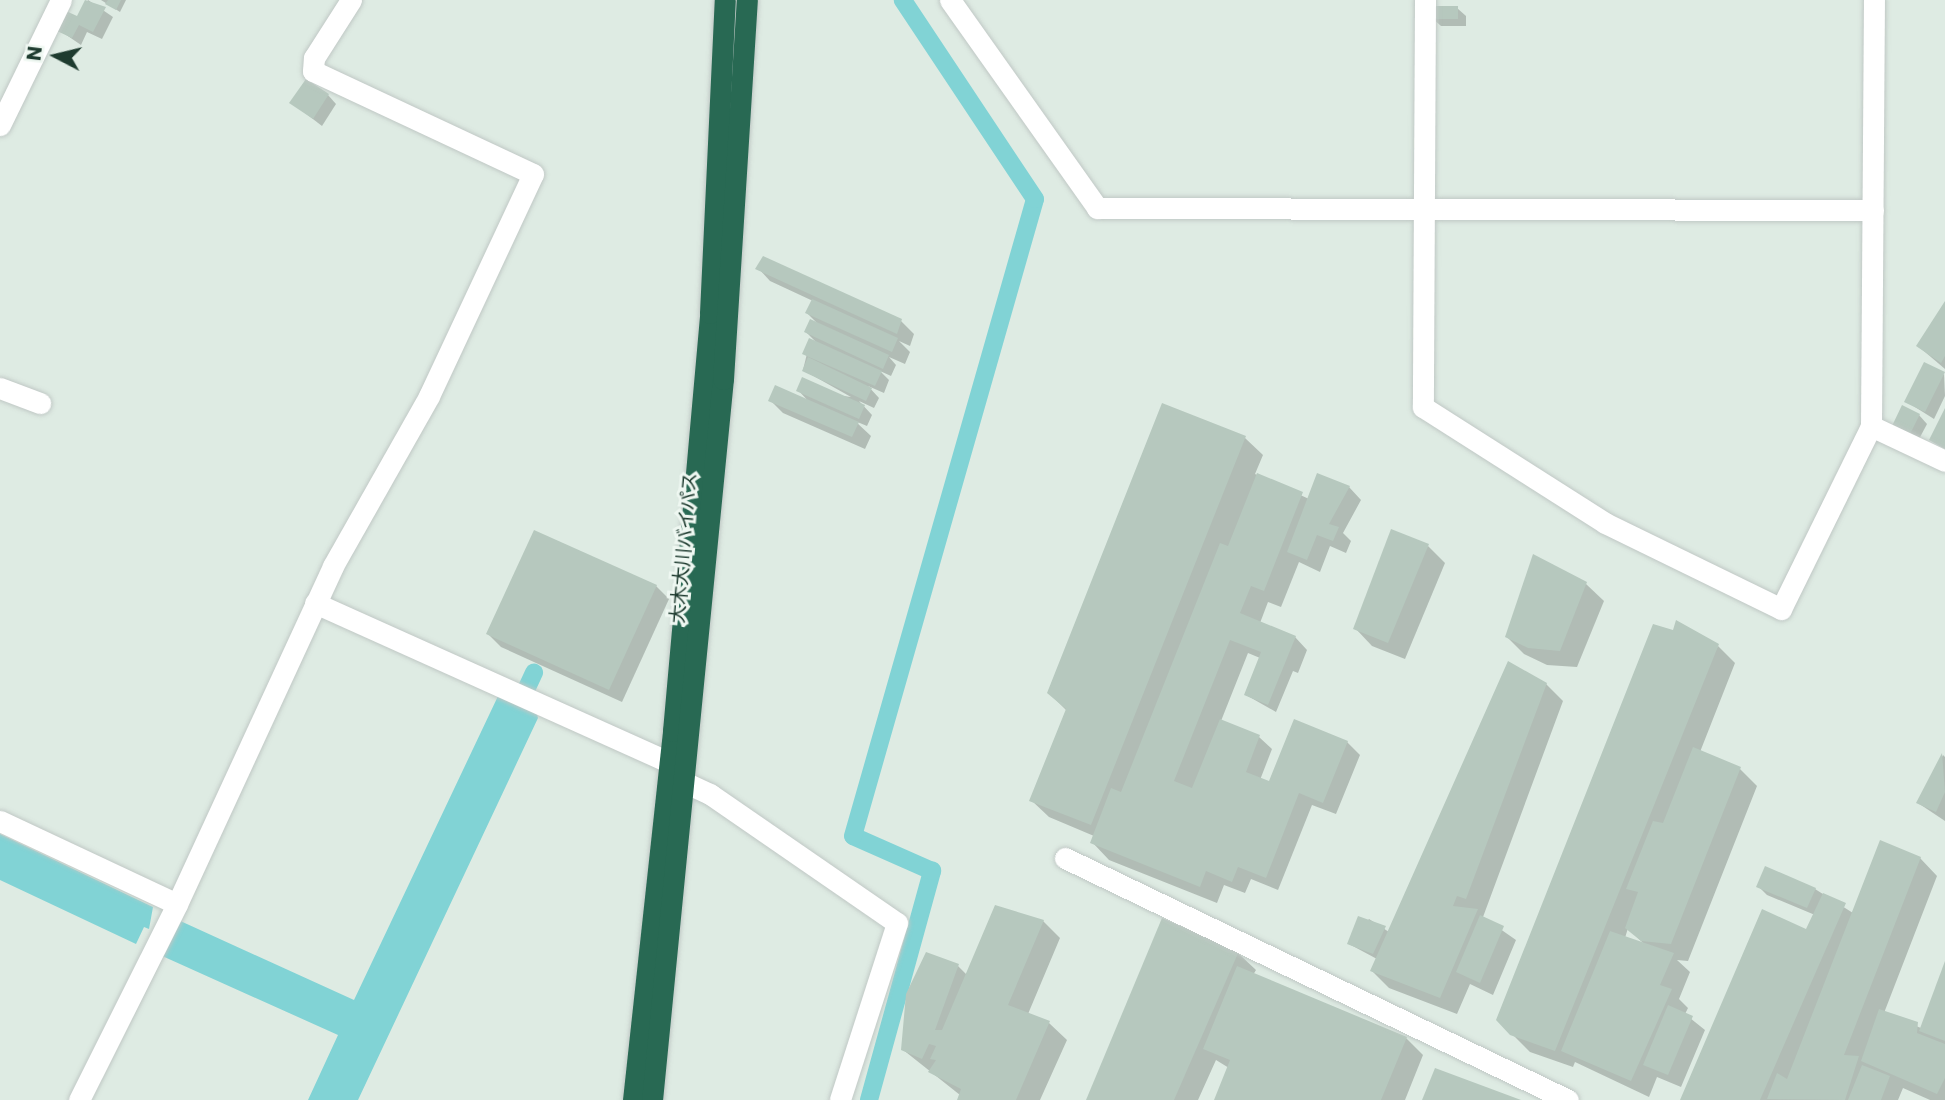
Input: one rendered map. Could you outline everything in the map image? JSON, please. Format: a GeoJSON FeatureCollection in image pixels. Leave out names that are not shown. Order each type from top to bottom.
{"type":"FeatureCollection","features":[{"type":"Feature","properties":{"kind":"highway","name":"大木大川バイパス"},"geometry":{"type":"LineString","coordinates":[[677,748],[709,313],[725,0]]}},
{"type":"Feature","properties":{"kind":"highway","name":"大木大川バイパス"},"geometry":{"type":"LineString","coordinates":[[633,1100],[723,379],[747,0]]}},
{"type":"Feature","properties":{"kind":"highway"},"geometry":{"type":"LineString","coordinates":[[652,1100],[684,782]]}},
{"type":"Feature","properties":{"kind":"street"},"geometry":{"type":"LineString","coordinates":[[0,125],[61,0]]}},
{"type":"Feature","properties":{"kind":"street"},"geometry":{"type":"LineString","coordinates":[[79,1100],[177,904],[315,603],[429,396],[533,174],[313,71],[314,58],[351,0]]}},
{"type":"Feature","properties":{"kind":"street"},"geometry":{"type":"LineString","coordinates":[[950,0],[1097,208],[1873,210]]}},
{"type":"Feature","properties":{"kind":"street"},"geometry":{"type":"LineString","coordinates":[[1425,0],[1427,208],[1423,407],[1605,523],[1781,609],[1871,425],[1874,0]]}},
{"type":"Feature","properties":{"kind":"street"},"geometry":{"type":"LineString","coordinates":[[0,388],[40,403]]}},
{"type":"Feature","properties":{"kind":"street"},"geometry":{"type":"LineString","coordinates":[[1871,425],[1945,461]]}},
{"type":"Feature","properties":{"kind":"street"},"geometry":{"type":"LineString","coordinates":[[315,603],[677,748],[684,782],[710,794],[897,923],[840,1100]]}},
{"type":"Feature","properties":{"kind":"street"},"geometry":{"type":"LineString","coordinates":[[0,821],[177,904]]}},
{"type":"Feature","properties":{"kind":"street"},"geometry":{"type":"LineString","coordinates":[[1065,858],[1568,1100]]}},
{"type":"Feature","properties":{"kind":"water"},"geometry":{"type":"Polygon","coordinates":[[[499,694],[536,711],[538,718],[358,1100],[308,1100],[338,1035],[160,955],[176,919],[354,1000],[499,694]]]}},
{"type":"Feature","properties":{"kind":"water"},"geometry":{"type":"Polygon","coordinates":[[[0,834],[153,907],[149,929],[144,927],[136,944],[0,880],[0,834]]]}},
{"type":"Feature","properties":{"kind":"building"},"geometry":{"type":"Polygon","coordinates":[[[85,0],[106,7],[93,32],[79,25],[72,38],[57,31],[66,11],[77,16],[85,0]]]}},
{"type":"Feature","properties":{"kind":"building"},"geometry":{"type":"Polygon","coordinates":[[[108,0],[121,0],[116,10],[105,4],[108,0]]]}},
{"type":"Feature","properties":{"kind":"building"},"geometry":{"type":"Polygon","coordinates":[[[1431,6],[1458,6],[1458,19],[1431,19],[1431,6]]]}},
{"type":"Feature","properties":{"kind":"building"},"geometry":{"type":"Polygon","coordinates":[[[306,79],[329,94],[313,119],[289,103],[306,79]]]}},
{"type":"Feature","properties":{"kind":"building"},"geometry":{"type":"Polygon","coordinates":[[[763,256],[902,319],[897,334],[755,269],[763,256]]]}},
{"type":"Feature","properties":{"kind":"building"},"geometry":{"type":"Polygon","coordinates":[[[812,299],[898,338],[892,352],[805,313],[812,299]]]}},
{"type":"Feature","properties":{"kind":"building"},"geometry":{"type":"Polygon","coordinates":[[[1945,301],[1945,356],[1941,363],[1916,346],[1945,301]]]}},
{"type":"Feature","properties":{"kind":"building"},"geometry":{"type":"Polygon","coordinates":[[[810,319],[889,355],[883,369],[804,332],[810,319]]]}},
{"type":"Feature","properties":{"kind":"building"},"geometry":{"type":"Polygon","coordinates":[[[809,338],[882,371],[875,386],[802,354],[809,338]]]}},
{"type":"Feature","properties":{"kind":"building"},"geometry":{"type":"Polygon","coordinates":[[[808,357],[872,388],[866,401],[802,371],[808,357]]]}},
{"type":"Feature","properties":{"kind":"building"},"geometry":{"type":"Polygon","coordinates":[[[1924,362],[1945,372],[1925,412],[1904,402],[1924,362]]]}},
{"type":"Feature","properties":{"kind":"building"},"geometry":{"type":"Polygon","coordinates":[[[802,377],[865,405],[859,419],[796,391],[802,377]]]}},
{"type":"Feature","properties":{"kind":"building"},"geometry":{"type":"Polygon","coordinates":[[[775,385],[859,422],[852,437],[768,401],[775,385]]]}},
{"type":"Feature","properties":{"kind":"building"},"geometry":{"type":"Polygon","coordinates":[[[1162,403],[1246,436],[1091,825],[1029,801],[1066,709],[1047,693],[1162,403]]]}},
{"type":"Feature","properties":{"kind":"building"},"geometry":{"type":"Polygon","coordinates":[[[1902,405],[1920,414],[1910,434],[1892,426],[1902,405]]]}},
{"type":"Feature","properties":{"kind":"building"},"geometry":{"type":"Polygon","coordinates":[[[1945,408],[1945,449],[1929,440],[1945,408]]]}},
{"type":"Feature","properties":{"kind":"building"},"geometry":{"type":"Polygon","coordinates":[[[1257,473],[1303,492],[1264,591],[1251,586],[1240,613],[1296,636],[1268,705],[1244,695],[1261,652],[1230,640],[1174,781],[1192,788],[1220,719],[1260,735],[1246,772],[1269,781],[1294,719],[1348,741],[1323,803],[1299,793],[1266,878],[1238,867],[1232,882],[1206,871],[1200,887],[1090,843],[1111,788],[1121,792],[1220,543],[1228,546],[1257,473]]]}},
{"type":"Feature","properties":{"kind":"building"},"geometry":{"type":"Polygon","coordinates":[[[1317,473],[1350,486],[1329,524],[1339,527],[1333,541],[1317,535],[1307,560],[1287,552],[1317,473]]]}},
{"type":"Feature","properties":{"kind":"building"},"geometry":{"type":"Polygon","coordinates":[[[1391,529],[1429,544],[1388,643],[1353,629],[1391,529]]]}},
{"type":"Feature","properties":{"kind":"building"},"geometry":{"type":"Polygon","coordinates":[[[534,530],[657,585],[609,690],[486,634],[534,530]]]}},
{"type":"Feature","properties":{"kind":"building"},"geometry":{"type":"Polygon","coordinates":[[[1533,554],[1587,582],[1560,651],[1528,648],[1505,637],[1533,554]]]}},
{"type":"Feature","properties":{"kind":"building"},"geometry":{"type":"Polygon","coordinates":[[[1676,620],[1719,644],[1555,1051],[1510,1035],[1496,1020],[1653,624],[1673,630],[1676,620]]]}},
{"type":"Feature","properties":{"kind":"building"},"geometry":{"type":"Polygon","coordinates":[[[1508,661],[1547,683],[1466,899],[1457,896],[1453,906],[1478,909],[1440,998],[1370,971],[1508,661]]]}},
{"type":"Feature","properties":{"kind":"building"},"geometry":{"type":"Polygon","coordinates":[[[1693,747],[1741,767],[1671,944],[1641,941],[1625,928],[1638,892],[1626,889],[1653,821],[1663,823],[1693,747]]]}},
{"type":"Feature","properties":{"kind":"building"},"geometry":{"type":"Polygon","coordinates":[[[1942,753],[1945,792],[1936,812],[1916,803],[1942,753]]]}},
{"type":"Feature","properties":{"kind":"building"},"geometry":{"type":"Polygon","coordinates":[[[1880,840],[1921,857],[1844,1055],[1859,1056],[1845,1100],[1767,1099],[1777,1073],[1787,1079],[1880,840]]]}},
{"type":"Feature","properties":{"kind":"building"},"geometry":{"type":"Polygon","coordinates":[[[1765,866],[1816,888],[1807,908],[1756,887],[1765,866]]]}},
{"type":"Feature","properties":{"kind":"building"},"geometry":{"type":"Polygon","coordinates":[[[1823,893],[1846,903],[1760,1100],[1680,1100],[1762,909],[1806,929],[1823,893]]]}},
{"type":"Feature","properties":{"kind":"building"},"geometry":{"type":"Polygon","coordinates":[[[995,905],[1044,920],[1008,1005],[1050,1021],[1016,1100],[957,1100],[961,1089],[928,1072],[936,1060],[930,1059],[936,1046],[929,1044],[922,1059],[901,1050],[906,994],[926,952],[959,964],[935,1030],[942,1030],[995,905]]]}},
{"type":"Feature","properties":{"kind":"building"},"geometry":{"type":"Polygon","coordinates":[[[1480,915],[1504,926],[1480,983],[1456,972],[1480,915]]]}},
{"type":"Feature","properties":{"kind":"building"},"geometry":{"type":"Polygon","coordinates":[[[1358,916],[1386,926],[1373,954],[1347,944],[1358,916]]]}},
{"type":"Feature","properties":{"kind":"building"},"geometry":{"type":"Polygon","coordinates":[[[1162,918],[1239,951],[1174,1100],[1086,1100],[1162,918]]]}},
{"type":"Feature","properties":{"kind":"building"},"geometry":{"type":"Polygon","coordinates":[[[1610,931],[1674,953],[1660,985],[1672,989],[1631,1081],[1561,1051],[1610,931]]]}},
{"type":"Feature","properties":{"kind":"building"},"geometry":{"type":"Polygon","coordinates":[[[1945,961],[1945,1041],[1919,1031],[1945,961]]]}},
{"type":"Feature","properties":{"kind":"building"},"geometry":{"type":"Polygon","coordinates":[[[1237,966],[1407,1037],[1381,1100],[1214,1100],[1230,1060],[1203,1049],[1237,966]]]}},
{"type":"Feature","properties":{"kind":"building"},"geometry":{"type":"Polygon","coordinates":[[[1668,1005],[1693,1016],[1668,1075],[1643,1065],[1668,1005]]]}},
{"type":"Feature","properties":{"kind":"building"},"geometry":{"type":"Polygon","coordinates":[[[1879,1009],[1918,1022],[1917,1033],[1945,1044],[1945,1078],[1937,1094],[1861,1061],[1879,1009]]]}},
{"type":"Feature","properties":{"kind":"building"},"geometry":{"type":"Polygon","coordinates":[[[1862,1065],[1890,1076],[1881,1100],[1848,1100],[1862,1065]]]}},
{"type":"Feature","properties":{"kind":"building"},"geometry":{"type":"Polygon","coordinates":[[[1435,1068],[1521,1100],[1422,1100],[1435,1068]]]}},
{"type":"Feature","properties":{"kind":"waterway"},"geometry":{"type":"LineString","coordinates":[[869,1100],[932,871],[853,836],[1035,199],[903,0]]}},
{"type":"Feature","properties":{"kind":"waterway"},"geometry":{"type":"LineString","coordinates":[[518,707],[534,673]]}}]}
